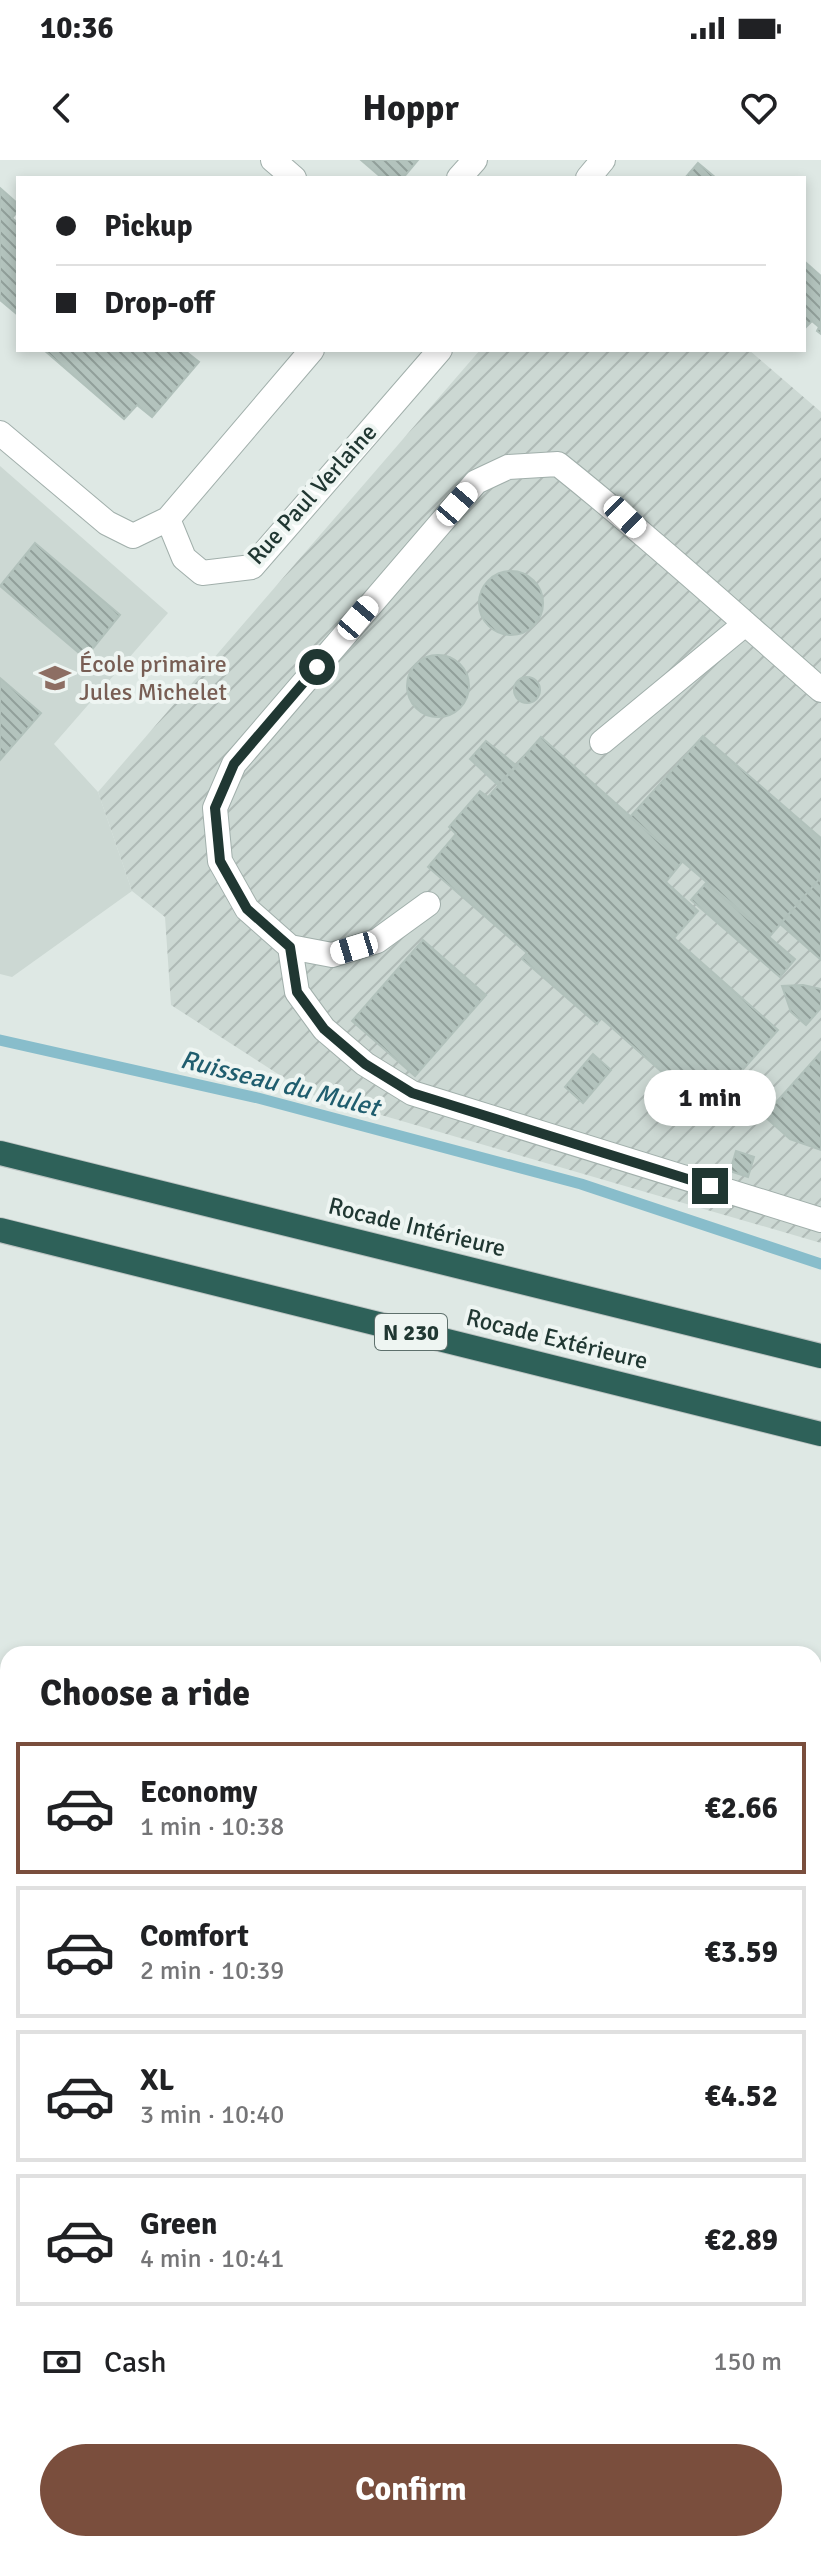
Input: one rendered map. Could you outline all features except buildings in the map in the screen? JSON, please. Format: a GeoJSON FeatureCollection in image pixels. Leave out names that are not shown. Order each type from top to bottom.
{"type":"FeatureCollection","features":[{"type":"Feature","properties":{"kind":"highway","name":"Rocade Intérieure"},"geometry":{"type":"LineString","coordinates":[[0,1153],[821,1356]]}},
{"type":"Feature","properties":{"kind":"highway","name":"Rocade Extérieure"},"geometry":{"type":"LineString","coordinates":[[0,1230],[821,1434]]}},
{"type":"Feature","properties":{"kind":"street"},"geometry":{"type":"LineString","coordinates":[[273,160],[292,176]]}},
{"type":"Feature","properties":{"kind":"street"},"geometry":{"type":"LineString","coordinates":[[461,176],[475,160]]}},
{"type":"Feature","properties":{"kind":"street"},"geometry":{"type":"LineString","coordinates":[[590,176],[603,160]]}},
{"type":"Feature","properties":{"kind":"street"},"geometry":{"type":"LineString","coordinates":[[0,433],[107,523],[133,536],[168,519],[310,352]]}},
{"type":"Feature","properties":{"kind":"street","name":"Rue Paul Verlaine"},"geometry":{"type":"LineString","coordinates":[[168,519],[184,558],[202,573],[252,567],[438,352]]}},
{"type":"Feature","properties":{"kind":"street"},"geometry":{"type":"LineString","coordinates":[[428,904],[377,941],[332,955],[290,947],[247,909],[220,861],[215,808],[234,764],[476,482],[508,467],[558,464],[625,517],[661,552],[821,690]]}},
{"type":"Feature","properties":{"kind":"street"},"geometry":{"type":"LineString","coordinates":[[602,742],[745,624]]}},
{"type":"Feature","properties":{"kind":"street"},"geometry":{"type":"LineString","coordinates":[[290,947],[297,992],[324,1029],[365,1064],[412,1093],[821,1220]]}},
{"type":"Feature","properties":{"kind":"shaded area"},"geometry":{"type":"Polygon","coordinates":[[[478,352],[751,352],[821,412],[821,1243],[309,1094],[171,1005],[165,917],[132,891],[98,792],[478,352]]]}},
{"type":"Feature","properties":{"kind":"shaded area","name":"École primaire Jules Michelet"},"geometry":{"type":"Polygon","coordinates":[[[0,466],[168,613],[54,744],[98,792],[132,891],[12,977],[0,974],[0,466]]]}},
{"type":"Feature","properties":{"kind":"waterway","name":"Ruisseau du Mulet"},"geometry":{"type":"LineString","coordinates":[[0,1040],[258,1098],[581,1184],[821,1264]]}},
{"type":"Feature","properties":{"kind":"place","name":"École primaire Jules Michelet"},"geometry":{"type":"Point","coordinates":[55,678]}},
{"type":"Feature","properties":{"kind":"route"},"geometry":{"type":"LineString","coordinates":[[317,667],[234,764],[215,808],[220,861],[247,909],[290,947],[297,992],[324,1029],[365,1064],[412,1093],[710,1186]]}}]}
